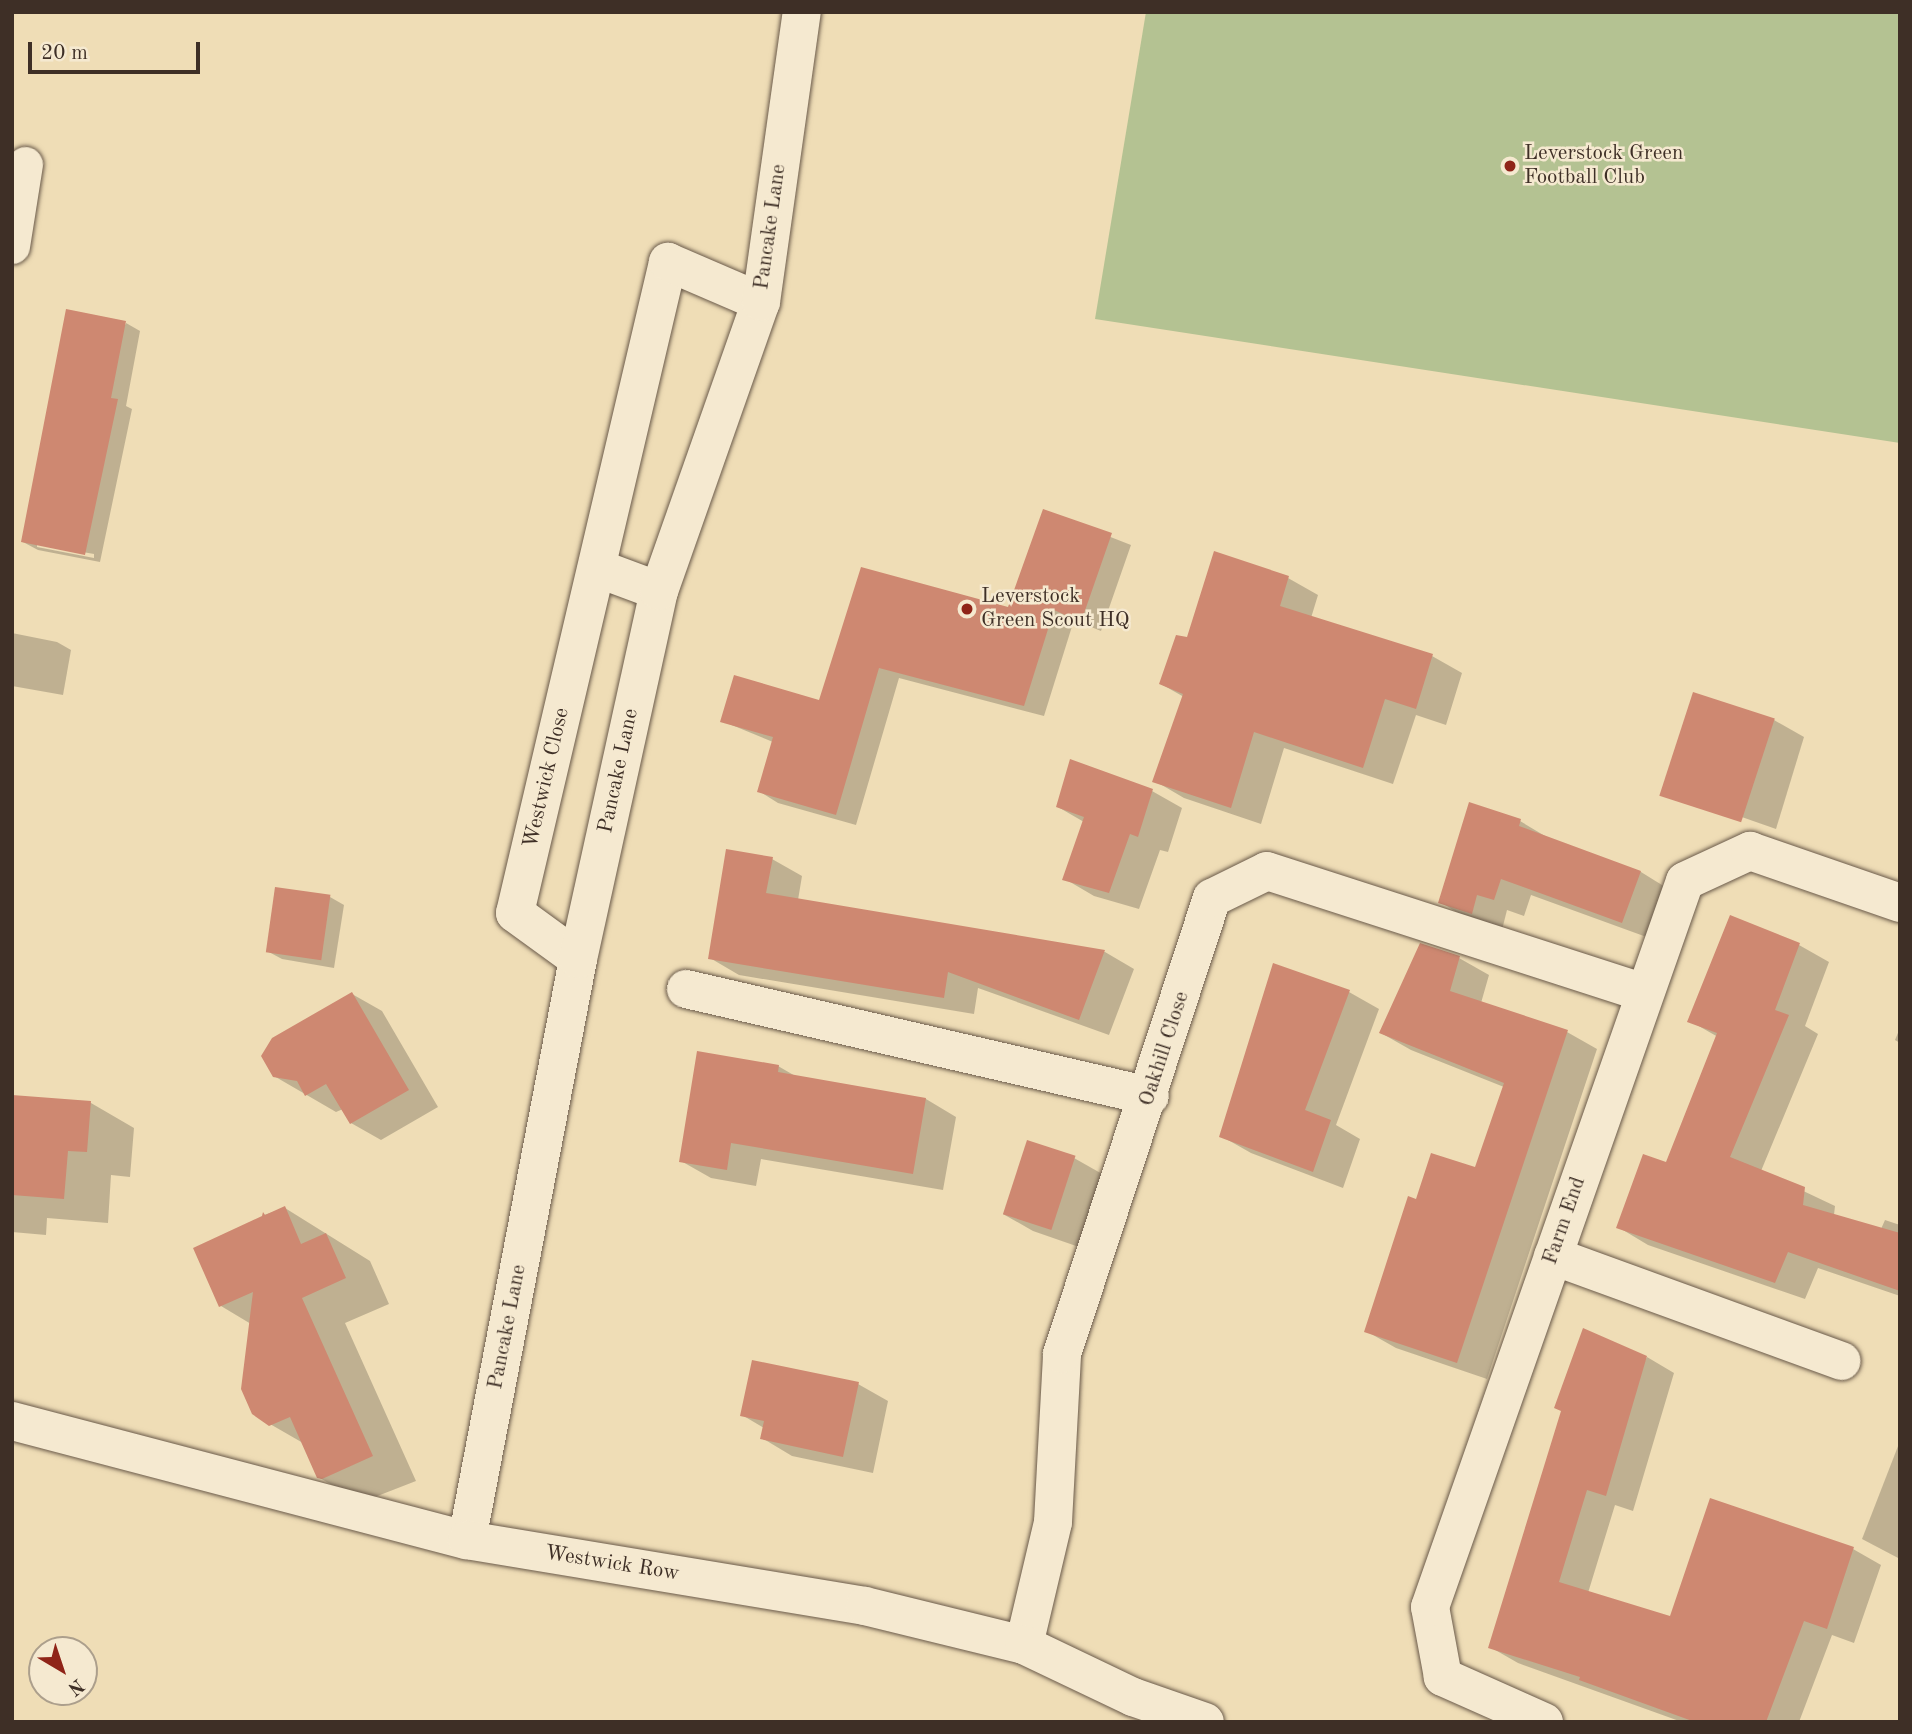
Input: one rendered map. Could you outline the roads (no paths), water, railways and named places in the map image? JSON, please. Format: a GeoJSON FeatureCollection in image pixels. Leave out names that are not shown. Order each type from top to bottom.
{"type":"FeatureCollection","features":[{"type":"Feature","properties":{"kind":"street","name":"Pancake Lane"},"geometry":{"type":"LineString","coordinates":[[467,1540],[578,959],[659,591],[761,302],[802,12]]}},
{"type":"Feature","properties":{"kind":"street","name":"Westwick Close"},"geometry":{"type":"LineString","coordinates":[[578,959],[515,913],[668,262],[761,302]]}},
{"type":"Feature","properties":{"kind":"street"},"geometry":{"type":"LineString","coordinates":[[597,568],[659,591]]}},
{"type":"Feature","properties":{"kind":"street","name":"Farm End"},"geometry":{"type":"LineString","coordinates":[[1544,1722],[1443,1677],[1430,1607],[1685,881],[1750,851],[1900,903]]}},
{"type":"Feature","properties":{"kind":"street","name":"Oakhill Close"},"geometry":{"type":"LineString","coordinates":[[1024,1645],[1053,1522],[1062,1354],[1150,1096],[1212,898],[1267,871],[1645,993]]}},
{"type":"Feature","properties":{"kind":"street"},"geometry":{"type":"LineString","coordinates":[[686,989],[1150,1096]]}},
{"type":"Feature","properties":{"kind":"street"},"geometry":{"type":"LineString","coordinates":[[1553,1256],[1842,1361]]}},
{"type":"Feature","properties":{"kind":"street","name":"Westwick Row"},"geometry":{"type":"LineString","coordinates":[[12,1421],[467,1540],[865,1606],[1024,1645],[1133,1697],[1205,1722]]}},
{"type":"Feature","properties":{"kind":"lane"},"geometry":{"type":"LineString","coordinates":[[12,246],[25,164]]}},
{"type":"Feature","properties":{"kind":"place","name":"Leverstock Green Football Club"},"geometry":{"type":"Point","coordinates":[1510,166]}},
{"type":"Feature","properties":{"kind":"place","name":"Leverstock Green Scout HQ"},"geometry":{"type":"Point","coordinates":[967,609]}}]}
